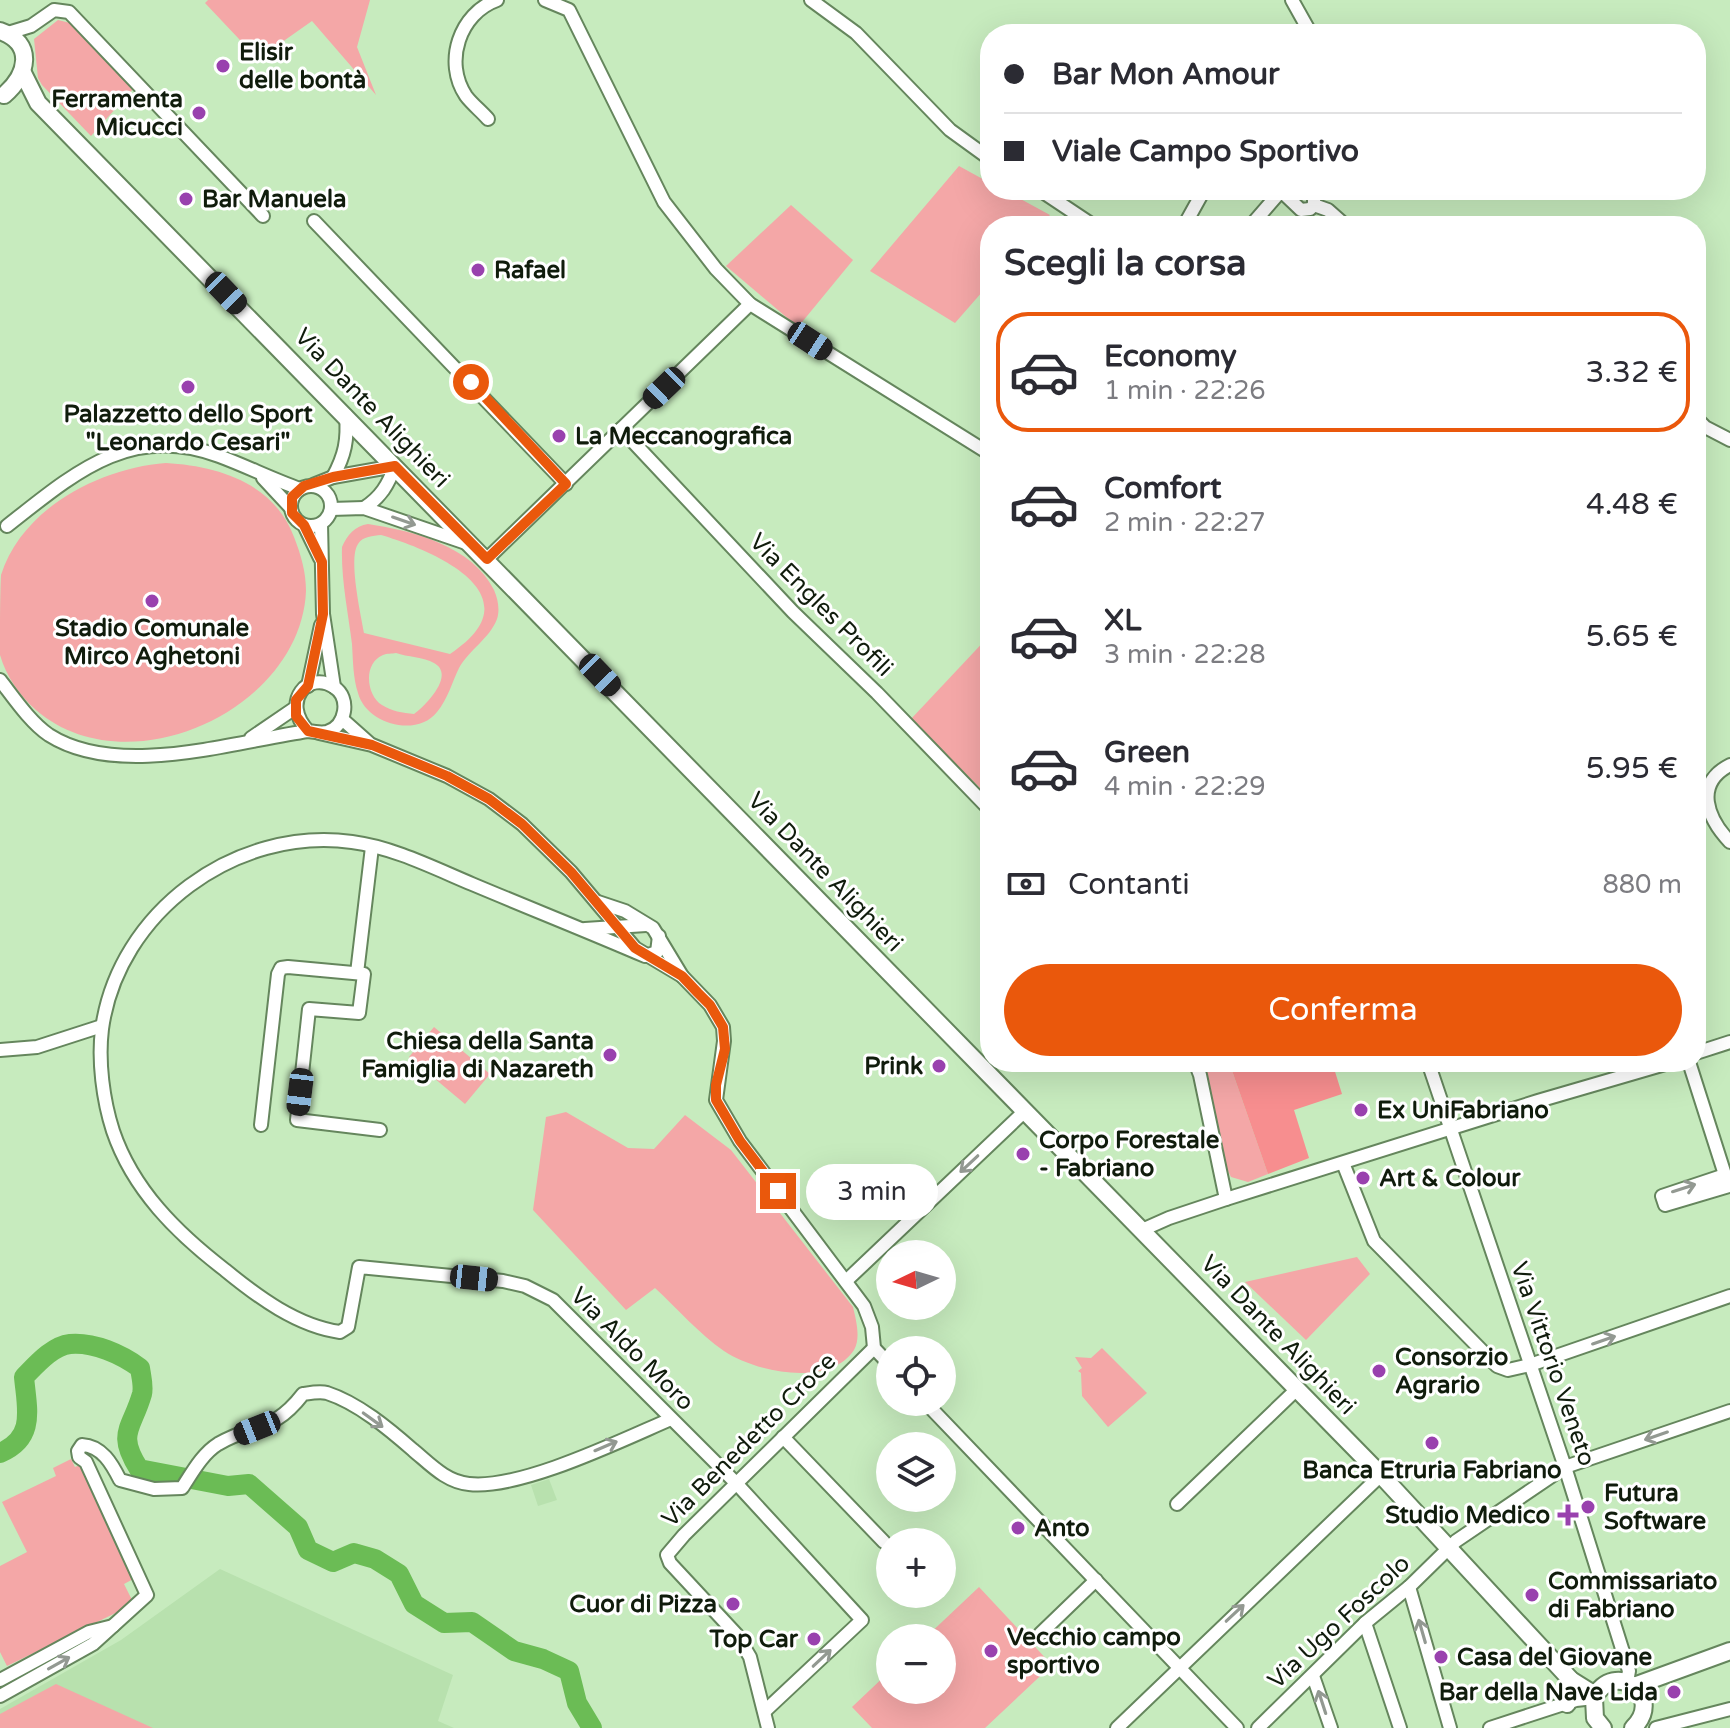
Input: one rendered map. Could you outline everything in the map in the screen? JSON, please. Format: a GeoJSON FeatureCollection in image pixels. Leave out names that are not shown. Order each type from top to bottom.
{"type":"FeatureCollection","features":[{"type":"Feature","properties":{"kind":"main road","name":"Via Dante Alighieri"},"geometry":{"type":"LineString","coordinates":[[9,37],[24,61],[23,73],[38,103],[980,1065]]}},
{"type":"Feature","properties":{"kind":"main road"},"geometry":{"type":"LineString","coordinates":[[2,95],[18,84],[23,73]]}},
{"type":"Feature","properties":{"kind":"main road"},"geometry":{"type":"LineString","coordinates":[[2,95],[38,103]]}},
{"type":"Feature","properties":{"kind":"main road","name":"Via Dante Alighieri"},"geometry":{"type":"LineString","coordinates":[[987,1072],[1381,1475],[1571,1680],[1595,1698]]}},
{"type":"Feature","properties":{"kind":"main road"},"geometry":{"type":"LineString","coordinates":[[1634,1687],[1658,1675],[1730,1651]]}},
{"type":"Feature","properties":{"kind":"main road"},"geometry":{"type":"LineString","coordinates":[[1567,1704],[1571,1680]]}},
{"type":"Feature","properties":{"kind":"main road"},"geometry":{"type":"LineString","coordinates":[[1603,1728],[1595,1698],[1614,1681],[1634,1687],[1644,1704],[1638,1723]]}},
{"type":"Feature","properties":{"kind":"street"},"geometry":{"type":"LineString","coordinates":[[488,119],[465,95],[455,60],[460,35],[470,18],[485,4],[497,0]]}},
{"type":"Feature","properties":{"kind":"street"},"geometry":{"type":"LineString","coordinates":[[545,0],[571,5],[664,202],[716,269],[750,304],[980,448]]}},
{"type":"Feature","properties":{"kind":"street"},"geometry":{"type":"LineString","coordinates":[[811,0],[856,33],[950,130],[980,152]]}},
{"type":"Feature","properties":{"kind":"street"},"geometry":{"type":"LineString","coordinates":[[1292,0],[1304,24]]}},
{"type":"Feature","properties":{"kind":"street"},"geometry":{"type":"LineString","coordinates":[[9,37],[54,10],[69,12],[263,216]]}},
{"type":"Feature","properties":{"kind":"street"},"geometry":{"type":"LineString","coordinates":[[1055,200],[1079,216]]}},
{"type":"Feature","properties":{"kind":"street"},"geometry":{"type":"LineString","coordinates":[[1259,216],[1272,200]]}},
{"type":"Feature","properties":{"kind":"street"},"geometry":{"type":"LineString","coordinates":[[1290,200],[1301,210],[1314,205],[1335,216]]}},
{"type":"Feature","properties":{"kind":"street"},"geometry":{"type":"LineString","coordinates":[[1314,200],[1314,205]]}},
{"type":"Feature","properties":{"kind":"street"},"geometry":{"type":"LineString","coordinates":[[314,221],[566,484]]}},
{"type":"Feature","properties":{"kind":"street"},"geometry":{"type":"LineString","coordinates":[[487,559],[750,304]]}},
{"type":"Feature","properties":{"kind":"street"},"geometry":{"type":"LineString","coordinates":[[333,477],[344,458],[348,440],[346,415]]}},
{"type":"Feature","properties":{"kind":"street"},"geometry":{"type":"LineString","coordinates":[[1706,428],[1730,440]]}},
{"type":"Feature","properties":{"kind":"street","name":"Via Engles Profili"},"geometry":{"type":"LineString","coordinates":[[621,429],[793,612],[980,800]]}},
{"type":"Feature","properties":{"kind":"street"},"geometry":{"type":"LineString","coordinates":[[7,526],[87,466],[132,448],[176,446],[217,455],[261,476],[300,489]]}},
{"type":"Feature","properties":{"kind":"street"},"geometry":{"type":"LineString","coordinates":[[291,508],[292,497],[300,489],[333,477],[395,466]]}},
{"type":"Feature","properties":{"kind":"street"},"geometry":{"type":"LineString","coordinates":[[364,508],[377,500],[388,485],[395,466]]}},
{"type":"Feature","properties":{"kind":"street"},"geometry":{"type":"LineString","coordinates":[[261,476],[304,525],[322,562]]}},
{"type":"Feature","properties":{"kind":"street"},"geometry":{"type":"LineString","coordinates":[[0,680],[47,733],[81,749],[115,755],[153,756],[334,728],[342,719],[344,699],[334,687],[323,614],[321,524],[331,509],[329,496],[313,485]]}},
{"type":"Feature","properties":{"kind":"street"},"geometry":{"type":"LineString","coordinates":[[331,509],[364,508],[474,545]]}},
{"type":"Feature","properties":{"kind":"street"},"geometry":{"type":"LineString","coordinates":[[304,525],[321,524]]}},
{"type":"Feature","properties":{"kind":"street"},"geometry":{"type":"LineString","coordinates":[[308,686],[323,614]]}},
{"type":"Feature","properties":{"kind":"street"},"geometry":{"type":"LineString","coordinates":[[334,687],[319,683],[299,693],[295,708],[300,722],[314,732],[372,745],[447,776],[489,799],[522,824],[645,956],[682,976]]}},
{"type":"Feature","properties":{"kind":"street"},"geometry":{"type":"LineString","coordinates":[[248,740],[295,708]]}},
{"type":"Feature","properties":{"kind":"street"},"geometry":{"type":"LineString","coordinates":[[342,719],[372,745]]}},
{"type":"Feature","properties":{"kind":"street"},"geometry":{"type":"LineString","coordinates":[[1730,765],[1712,783],[1707,798],[1714,825],[1730,842]]}},
{"type":"Feature","properties":{"kind":"street","name":"Via Aldo Moro"},"geometry":{"type":"LineString","coordinates":[[645,956],[436,869],[372,847],[352,842],[278,844],[219,866],[189,884],[161,910],[135,942],[114,982],[102,1026],[100,1047],[105,1093],[113,1130],[144,1193],[200,1251],[276,1307],[318,1329],[340,1332],[348,1327],[359,1267],[503,1281],[525,1286],[553,1300],[736,1483],[862,1620],[765,1711]]}},
{"type":"Feature","properties":{"kind":"street"},"geometry":{"type":"LineString","coordinates":[[357,973],[372,847]]}},
{"type":"Feature","properties":{"kind":"street"},"geometry":{"type":"LineString","coordinates":[[597,902],[625,911],[653,928],[682,976],[710,1005],[723,1027],[725,1049],[716,1085],[716,1100],[740,1141],[864,1306],[872,1327],[874,1348]]}},
{"type":"Feature","properties":{"kind":"street","name":"Via Aldo Moro"},"geometry":{"type":"LineString","coordinates":[[582,929],[646,925]]}},
{"type":"Feature","properties":{"kind":"street"},"geometry":{"type":"LineString","coordinates":[[645,956],[657,952],[659,936]]}},
{"type":"Feature","properties":{"kind":"street"},"geometry":{"type":"LineString","coordinates":[[261,1125],[281,968],[364,974],[359,1013],[309,1009],[297,1120],[380,1130]]}},
{"type":"Feature","properties":{"kind":"street"},"geometry":{"type":"LineString","coordinates":[[0,1050],[37,1047],[102,1026]]}},
{"type":"Feature","properties":{"kind":"street"},"geometry":{"type":"LineString","coordinates":[[1706,1050],[1730,1042]]}},
{"type":"Feature","properties":{"kind":"street"},"geometry":{"type":"LineString","coordinates":[[1199,1072],[1226,1199]]}},
{"type":"Feature","properties":{"kind":"street","name":"Via Vittorio Veneto"},"geometry":{"type":"LineString","coordinates":[[1431,1072],[1565,1467],[1634,1687]]}},
{"type":"Feature","properties":{"kind":"street"},"geometry":{"type":"LineString","coordinates":[[1142,1230],[1226,1199],[1639,1072]]}},
{"type":"Feature","properties":{"kind":"street"},"geometry":{"type":"LineString","coordinates":[[1692,1072],[1728,1184]]}},
{"type":"Feature","properties":{"kind":"street"},"geometry":{"type":"LineString","coordinates":[[846,1281],[1025,1111]]}},
{"type":"Feature","properties":{"kind":"street"},"geometry":{"type":"LineString","coordinates":[[1343,1163],[1374,1241],[1497,1366],[1508,1370],[1730,1296]]}},
{"type":"Feature","properties":{"kind":"street","name":"Via Benedetto Croce"},"geometry":{"type":"LineString","coordinates":[[768,1728],[750,1657],[737,1635],[668,1559],[669,1551],[874,1348]]}},
{"type":"Feature","properties":{"kind":"street"},"geometry":{"type":"LineString","coordinates":[[1177,1504],[1297,1389]]}},
{"type":"Feature","properties":{"kind":"street"},"geometry":{"type":"LineString","coordinates":[[0,1696],[93,1644],[147,1595],[86,1462],[79,1457],[78,1451],[82,1445],[90,1445],[102,1453],[120,1480],[154,1489],[182,1488],[193,1470],[217,1444],[275,1422],[303,1394],[324,1392],[355,1407],[412,1448],[439,1473],[468,1484],[504,1482],[572,1461],[671,1419]]}},
{"type":"Feature","properties":{"kind":"street","name":"Via Ugo Foscolo"},"geometry":{"type":"LineString","coordinates":[[1258,1728],[1365,1623],[1461,1538],[1565,1467],[1730,1411]]}},
{"type":"Feature","properties":{"kind":"street"},"geometry":{"type":"LineString","coordinates":[[938,1416],[1237,1728]]}},
{"type":"Feature","properties":{"kind":"street"},"geometry":{"type":"LineString","coordinates":[[783,1437],[876,1534]]}},
{"type":"Feature","properties":{"kind":"street"},"geometry":{"type":"LineString","coordinates":[[1117,1728],[1381,1475]]}},
{"type":"Feature","properties":{"kind":"street"},"geometry":{"type":"LineString","coordinates":[[1040,1634],[1096,1580]]}},
{"type":"Feature","properties":{"kind":"street"},"geometry":{"type":"LineString","coordinates":[[1409,1587],[1450,1728]]}},
{"type":"Feature","properties":{"kind":"street"},"geometry":{"type":"LineString","coordinates":[[1365,1623],[1400,1728]]}},
{"type":"Feature","properties":{"kind":"street"},"geometry":{"type":"LineString","coordinates":[[0,1680],[89,1632],[116,1625]]}},
{"type":"Feature","properties":{"kind":"street"},"geometry":{"type":"LineString","coordinates":[[1313,1676],[1331,1728]]}},
{"type":"Feature","properties":{"kind":"street"},"geometry":{"type":"LineString","coordinates":[[1490,1728],[1576,1700],[1595,1698]]}},
{"type":"Feature","properties":{"kind":"street"},"geometry":{"type":"LineString","coordinates":[[1638,1723],[1657,1728],[1730,1709]]}},
{"type":"Feature","properties":{"kind":"shaded area"},"geometry":{"type":"Polygon","coordinates":[[[208,0],[370,0],[357,47],[376,95],[312,21],[258,59],[205,3],[208,0]]]}},
{"type":"Feature","properties":{"kind":"shaded area"},"geometry":{"type":"Polygon","coordinates":[[[58,20],[70,23],[134,88],[91,136],[38,78],[34,39],[58,20]]]}},
{"type":"Feature","properties":{"kind":"shaded area"},"geometry":{"type":"Polygon","coordinates":[[[959,166],[980,178],[980,200],[1022,200],[1050,215],[980,216],[980,294],[955,323],[870,271],[959,166]]]}},
{"type":"Feature","properties":{"kind":"shaded area"},"geometry":{"type":"Polygon","coordinates":[[[791,205],[853,260],[798,327],[726,266],[791,205]]]}},
{"type":"Feature","properties":{"kind":"shaded area","name":"Stadio Comunale Mirco Aghetoni"},"geometry":{"type":"Polygon","coordinates":[[[166,463],[205,468],[242,481],[273,503],[285,518],[299,550],[305,577],[306,591],[297,634],[274,671],[242,702],[203,725],[160,738],[116,741],[74,732],[36,710],[19,692],[6,670],[0,655],[1,575],[11,551],[26,530],[45,511],[67,496],[115,473],[166,463]]]}},
{"type":"Feature","properties":{"kind":"shaded area"},"geometry":{"type":"Polygon","coordinates":[[[368,524],[422,536],[457,552],[484,575],[497,597],[498,612],[494,626],[459,668],[437,712],[417,724],[393,724],[371,713],[363,704],[356,687],[342,547],[352,532],[368,524]],[[381,535],[363,539],[355,551],[356,587],[364,633],[450,654],[475,633],[484,613],[481,595],[469,579],[450,564],[381,535]],[[396,653],[385,654],[372,665],[370,687],[382,705],[414,714],[436,690],[442,675],[440,668],[430,661],[396,653]]]}},
{"type":"Feature","properties":{"kind":"shaded area"},"geometry":{"type":"Polygon","coordinates":[[[980,646],[980,788],[911,719],[980,646]]]}},
{"type":"Feature","properties":{"kind":"shaded area"},"geometry":{"type":"Polygon","coordinates":[[[434,1027],[490,1074],[465,1104],[409,1057],[434,1027]]]}},
{"type":"Feature","properties":{"kind":"shaded area"},"geometry":{"type":"Polygon","coordinates":[[[1203,1072],[1232,1072],[1268,1174],[1248,1182],[1231,1177],[1203,1072]]]}},
{"type":"Feature","properties":{"kind":"shaded area"},"geometry":{"type":"Polygon","coordinates":[[[1232,1072],[1335,1072],[1342,1094],[1294,1110],[1309,1158],[1268,1174],[1232,1072]]]}},
{"type":"Feature","properties":{"kind":"shaded area"},"geometry":{"type":"Polygon","coordinates":[[[566,1112],[628,1148],[654,1149],[685,1115],[731,1150],[853,1307],[858,1335],[854,1350],[843,1362],[828,1369],[810,1373],[772,1370],[737,1359],[724,1351],[655,1288],[626,1310],[533,1210],[546,1117],[566,1112]]]}},
{"type":"Feature","properties":{"kind":"shaded area"},"geometry":{"type":"Polygon","coordinates":[[[1357,1257],[1370,1274],[1306,1340],[1245,1282],[1357,1257]]]}},
{"type":"Feature","properties":{"kind":"shaded area"},"geometry":{"type":"Polygon","coordinates":[[[1102,1348],[1147,1393],[1108,1427],[1082,1396],[1081,1373],[1078,1371],[1082,1368],[1075,1357],[1091,1358],[1102,1348]]]}},
{"type":"Feature","properties":{"kind":"shaded area"},"geometry":{"type":"Polygon","coordinates":[[[71,1459],[75,1467],[82,1464],[137,1577],[124,1584],[134,1604],[7,1666],[0,1652],[0,1566],[27,1552],[2,1502],[56,1476],[53,1468],[71,1459]]]}},
{"type":"Feature","properties":{"kind":"shaded area"},"geometry":{"type":"Polygon","coordinates":[[[549,1479],[557,1500],[538,1506],[531,1485],[549,1479]]]}},
{"type":"Feature","properties":{"kind":"shaded area"},"geometry":{"type":"Polygon","coordinates":[[[220,1569],[453,1675],[438,1721],[454,1728],[0,1728],[0,1709],[121,1640],[220,1569]]]}},
{"type":"Feature","properties":{"kind":"shaded area","name":"Vecchio campo sportivo"},"geometry":{"type":"Polygon","coordinates":[[[979,1587],[1052,1665],[985,1728],[872,1728],[852,1707],[876,1684],[876,1704],[956,1704],[956,1624],[940,1624],[979,1587]]]}},
{"type":"Feature","properties":{"kind":"shaded area"},"geometry":{"type":"Polygon","coordinates":[[[56,1684],[153,1728],[0,1728],[0,1714],[56,1684]]]}},
{"type":"Feature","properties":{"kind":"waterway"},"geometry":{"type":"LineString","coordinates":[[0,1453],[11,1447],[24,1431],[27,1421],[24,1377],[45,1357],[57,1348],[70,1344],[98,1347],[116,1354],[140,1368],[142,1394],[127,1439],[139,1469],[228,1486],[249,1484],[298,1527],[308,1550],[333,1562],[354,1553],[375,1559],[399,1574],[414,1604],[444,1623],[472,1622],[514,1651],[569,1671],[577,1703],[592,1728]]}},
{"type":"Feature","properties":{"kind":"place","name":"Elisir delle bontà"},"geometry":{"type":"Point","coordinates":[223,66]}},
{"type":"Feature","properties":{"kind":"place","name":"Ferramenta Micucci"},"geometry":{"type":"Point","coordinates":[199,113]}},
{"type":"Feature","properties":{"kind":"place","name":"Bar Manuela"},"geometry":{"type":"Point","coordinates":[186,199]}},
{"type":"Feature","properties":{"kind":"place","name":"Rafael"},"geometry":{"type":"Point","coordinates":[478,270]}},
{"type":"Feature","properties":{"kind":"place","name":"Palazzetto dello Sport \"Leonardo Cesari\""},"geometry":{"type":"Point","coordinates":[188,387]}},
{"type":"Feature","properties":{"kind":"place","name":"La Meccanografica"},"geometry":{"type":"Point","coordinates":[559,436]}},
{"type":"Feature","properties":{"kind":"place","name":"Stadio Comunale Mirco Aghetoni"},"geometry":{"type":"Point","coordinates":[152,601]}},
{"type":"Feature","properties":{"kind":"place","name":"Chiesa della Santa Famiglia di Nazareth"},"geometry":{"type":"Point","coordinates":[610,1055]}},
{"type":"Feature","properties":{"kind":"place","name":"Prink"},"geometry":{"type":"Point","coordinates":[939,1066]}},
{"type":"Feature","properties":{"kind":"place","name":"Ex UniFabriano"},"geometry":{"type":"Point","coordinates":[1361,1110]}},
{"type":"Feature","properties":{"kind":"place","name":"Corpo Forestale - Fabriano"},"geometry":{"type":"Point","coordinates":[1023,1154]}},
{"type":"Feature","properties":{"kind":"place","name":"Art & Colour"},"geometry":{"type":"Point","coordinates":[1363,1178]}},
{"type":"Feature","properties":{"kind":"place","name":"Consorzio Agrario"},"geometry":{"type":"Point","coordinates":[1379,1371]}},
{"type":"Feature","properties":{"kind":"place","name":"Banca Etruria Fabriano"},"geometry":{"type":"Point","coordinates":[1432,1443]}},
{"type":"Feature","properties":{"kind":"place","name":"Futura Software"},"geometry":{"type":"Point","coordinates":[1588,1507]}},
{"type":"Feature","properties":{"kind":"place","name":"Studio Medico"},"geometry":{"type":"Point","coordinates":[1568,1515]}},
{"type":"Feature","properties":{"kind":"place","name":"Anto"},"geometry":{"type":"Point","coordinates":[1018,1528]}},
{"type":"Feature","properties":{"kind":"place","name":"Commissariato di Fabriano"},"geometry":{"type":"Point","coordinates":[1532,1595]}},
{"type":"Feature","properties":{"kind":"place","name":"Cuor di Pizza"},"geometry":{"type":"Point","coordinates":[733,1604]}},
{"type":"Feature","properties":{"kind":"place","name":"Top Car"},"geometry":{"type":"Point","coordinates":[814,1639]}},
{"type":"Feature","properties":{"kind":"place","name":"Vecchio campo sportivo"},"geometry":{"type":"Point","coordinates":[991,1651]}},
{"type":"Feature","properties":{"kind":"place","name":"Casa del Giovane"},"geometry":{"type":"Point","coordinates":[1441,1657]}},
{"type":"Feature","properties":{"kind":"place","name":"Bar della Nave Lida"},"geometry":{"type":"Point","coordinates":[1674,1692]}},
{"type":"Feature","properties":{"kind":"route"},"geometry":{"type":"LineString","coordinates":[[471,382],[566,484],[487,559],[395,466],[333,477],[295,492],[291,502],[292,513],[304,525],[322,562],[323,614],[308,686],[296,700],[296,716],[308,731],[372,745],[447,776],[489,799],[522,824],[571,872],[635,948],[682,976],[710,1005],[723,1027],[725,1049],[716,1085],[716,1100],[740,1141],[778,1191]]}}]}
